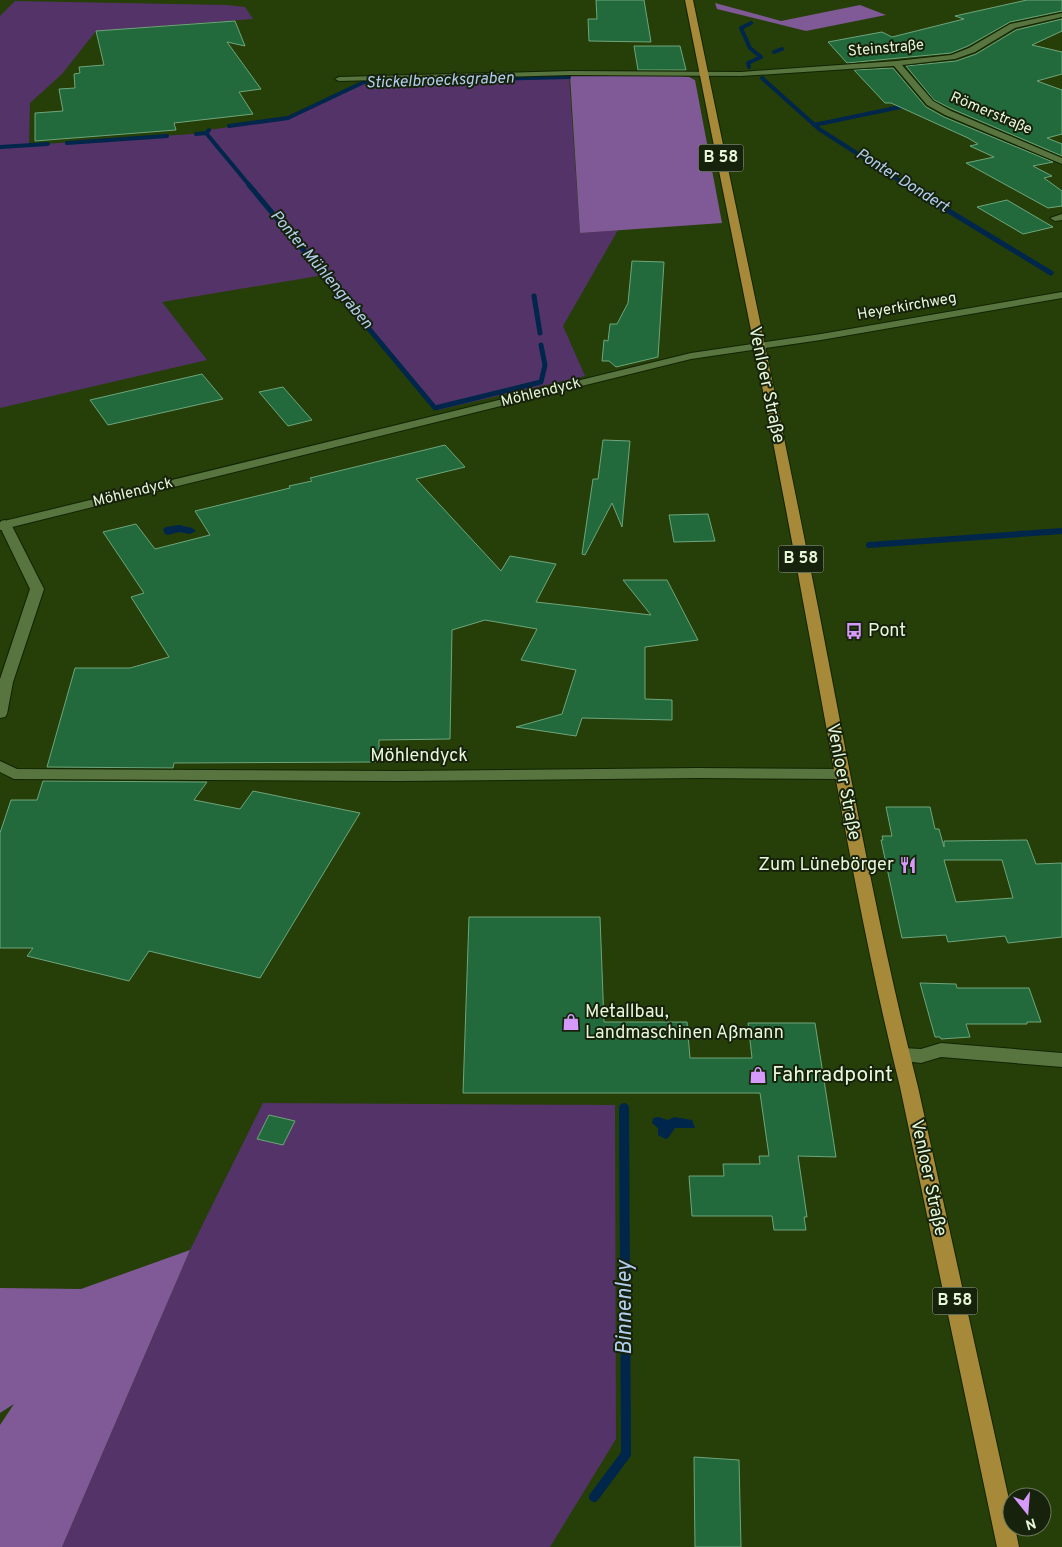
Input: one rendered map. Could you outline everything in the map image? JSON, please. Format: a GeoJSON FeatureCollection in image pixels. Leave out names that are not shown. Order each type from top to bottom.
{"type":"FeatureCollection","features":[{"type":"Feature","properties":{"kind":"main road","name":"Venloer Straße"},"geometry":{"type":"LineString","coordinates":[[689,0],[812,612],[841,774],[892,1019],[902,1055],[1008,1547]]}},
{"type":"Feature","properties":{"kind":"street","name":"Steinstraße"},"geometry":{"type":"LineString","coordinates":[[704,73],[741,74],[952,57],[972,50],[1013,26],[1062,15]]}},
{"type":"Feature","properties":{"kind":"street","name":"Römerstraße"},"geometry":{"type":"LineString","coordinates":[[896,63],[930,103],[948,113],[1062,160]]}},
{"type":"Feature","properties":{"kind":"street"},"geometry":{"type":"LineString","coordinates":[[339,79],[571,72],[704,73]]}},
{"type":"Feature","properties":{"kind":"street","name":"Heyerkirchweg"},"geometry":{"type":"LineString","coordinates":[[758,345],[821,337],[1062,295]]}},
{"type":"Feature","properties":{"kind":"street","name":"Möhlendyck"},"geometry":{"type":"LineString","coordinates":[[0,714],[6,682],[37,589],[2,525],[691,356],[758,345]]}},
{"type":"Feature","properties":{"kind":"street","name":"Möhlendyck"},"geometry":{"type":"LineString","coordinates":[[0,766],[14,774],[398,776],[698,772],[841,774]]}},
{"type":"Feature","properties":{"kind":"street"},"geometry":{"type":"LineString","coordinates":[[902,1055],[921,1056],[941,1050],[1062,1060]]}},
{"type":"Feature","properties":{"kind":"shaded area"},"geometry":{"type":"Polygon","coordinates":[[[15,1],[227,5],[245,7],[253,19],[96,31],[62,74],[30,103],[29,145],[206,133],[209,130],[288,118],[364,82],[569,77],[580,233],[618,230],[563,326],[585,376],[438,410],[324,275],[162,302],[207,360],[0,408],[0,16],[15,1]]]}},
{"type":"Feature","properties":{"kind":"shaded area"},"geometry":{"type":"Polygon","coordinates":[[[715,3],[781,21],[860,5],[886,15],[806,31],[717,9],[715,3]]]}},
{"type":"Feature","properties":{"kind":"shaded area"},"geometry":{"type":"Polygon","coordinates":[[[570,75],[673,75],[689,77],[695,80],[722,223],[580,233],[570,75]]]}},
{"type":"Feature","properties":{"kind":"shaded area"},"geometry":{"type":"Polygon","coordinates":[[[263,1103],[615,1105],[616,1439],[550,1547],[62,1547],[190,1250],[263,1103]]]}},
{"type":"Feature","properties":{"kind":"shaded area"},"geometry":{"type":"Polygon","coordinates":[[[190,1250],[62,1547],[0,1547],[0,1425],[14,1404],[0,1413],[0,1288],[81,1289],[190,1250]]]}},
{"type":"Feature","properties":{"kind":"water"},"geometry":{"type":"Polygon","coordinates":[[[179,525],[196,531],[190,534],[179,532],[165,534],[163,529],[166,527],[179,525]]]}},
{"type":"Feature","properties":{"kind":"water"},"geometry":{"type":"Polygon","coordinates":[[[658,1117],[668,1120],[674,1117],[692,1120],[695,1128],[675,1128],[668,1138],[665,1139],[658,1135],[658,1128],[652,1123],[653,1118],[658,1117]]]}},
{"type":"Feature","properties":{"kind":"building"},"geometry":{"type":"Polygon","coordinates":[[[596,0],[644,0],[651,42],[589,41],[588,19],[597,19],[596,0]]]}},
{"type":"Feature","properties":{"kind":"building"},"geometry":{"type":"Polygon","coordinates":[[[1027,0],[1062,0],[1062,11],[1010,22],[968,46],[951,53],[847,63],[828,42],[882,32],[892,37],[964,19],[955,16],[1027,0]]]}},
{"type":"Feature","properties":{"kind":"building"},"geometry":{"type":"Polygon","coordinates":[[[1062,19],[1062,31],[1032,45],[1062,52],[1062,74],[1037,81],[1062,90],[1062,134],[1047,138],[1062,144],[1062,156],[934,100],[906,66],[956,61],[976,54],[1016,30],[1062,19]]]}},
{"type":"Feature","properties":{"kind":"building"},"geometry":{"type":"Polygon","coordinates":[[[235,21],[245,46],[227,42],[261,89],[239,92],[253,114],[174,123],[176,130],[35,141],[35,113],[63,111],[59,89],[75,88],[74,74],[80,73],[79,67],[104,65],[96,31],[235,21]]]}},
{"type":"Feature","properties":{"kind":"building"},"geometry":{"type":"Polygon","coordinates":[[[634,46],[680,46],[686,70],[638,70],[634,46]]]}},
{"type":"Feature","properties":{"kind":"building"},"geometry":{"type":"Polygon","coordinates":[[[893,68],[926,107],[944,117],[1053,162],[1033,166],[1052,176],[1044,178],[1062,191],[1062,206],[1048,208],[966,163],[994,157],[970,146],[978,144],[968,138],[891,103],[885,103],[854,70],[893,68]]]}},
{"type":"Feature","properties":{"kind":"building"},"geometry":{"type":"Polygon","coordinates":[[[1007,200],[1053,227],[1023,234],[977,207],[1007,200]]]}},
{"type":"Feature","properties":{"kind":"building"},"geometry":{"type":"Polygon","coordinates":[[[632,261],[664,262],[658,357],[616,367],[609,361],[602,361],[604,340],[608,341],[610,324],[617,324],[628,303],[632,261]]]}},
{"type":"Feature","properties":{"kind":"building"},"geometry":{"type":"Polygon","coordinates":[[[202,374],[223,399],[108,425],[90,400],[202,374]]]}},
{"type":"Feature","properties":{"kind":"building"},"geometry":{"type":"Polygon","coordinates":[[[283,387],[312,420],[288,426],[259,392],[283,387]]]}},
{"type":"Feature","properties":{"kind":"building"},"geometry":{"type":"Polygon","coordinates":[[[603,440],[630,441],[622,527],[612,503],[585,555],[582,554],[593,479],[598,479],[603,440]]]}},
{"type":"Feature","properties":{"kind":"building"},"geometry":{"type":"Polygon","coordinates":[[[445,445],[465,467],[416,479],[501,571],[510,556],[556,564],[536,602],[651,615],[623,580],[667,580],[698,640],[645,647],[645,699],[672,700],[672,720],[582,718],[576,736],[516,727],[562,714],[576,670],[521,660],[537,629],[485,620],[452,630],[450,739],[379,740],[379,762],[174,763],[173,768],[47,767],[75,668],[130,668],[169,657],[131,597],[144,593],[103,532],[136,524],[155,549],[210,535],[195,511],[290,488],[289,486],[312,481],[310,478],[445,445]]]}},
{"type":"Feature","properties":{"kind":"building"},"geometry":{"type":"Polygon","coordinates":[[[708,514],[715,541],[674,542],[669,515],[708,514]]]}},
{"type":"Feature","properties":{"kind":"building"},"geometry":{"type":"Polygon","coordinates":[[[43,781],[207,782],[194,800],[240,809],[253,791],[360,813],[260,978],[149,951],[129,981],[27,956],[33,948],[0,948],[0,833],[11,800],[37,800],[43,781]]]}},
{"type":"Feature","properties":{"kind":"building"},"geometry":{"type":"Polygon","coordinates":[[[886,807],[930,807],[935,829],[939,829],[944,847],[944,841],[1027,840],[1036,864],[1062,863],[1062,937],[1008,943],[1005,936],[948,942],[946,935],[902,938],[881,840],[883,840],[882,836],[892,836],[886,807]],[[944,860],[956,902],[1013,898],[1002,860],[944,860]]]}},
{"type":"Feature","properties":{"kind":"building"},"geometry":{"type":"Polygon","coordinates":[[[469,917],[600,917],[604,1022],[687,1022],[690,1058],[752,1058],[748,1023],[815,1023],[836,1157],[798,1156],[807,1217],[804,1217],[806,1230],[774,1230],[772,1216],[692,1216],[689,1176],[724,1176],[723,1164],[760,1164],[759,1156],[769,1156],[760,1093],[463,1093],[469,917]]]}},
{"type":"Feature","properties":{"kind":"building"},"geometry":{"type":"Polygon","coordinates":[[[920,983],[956,984],[957,988],[1029,988],[1041,1022],[1027,1022],[1027,1024],[966,1024],[970,1037],[941,1039],[940,1037],[935,1037],[920,983]]]}},
{"type":"Feature","properties":{"kind":"building"},"geometry":{"type":"Polygon","coordinates":[[[269,1115],[295,1121],[283,1145],[257,1139],[269,1115]]]}},
{"type":"Feature","properties":{"kind":"building"},"geometry":{"type":"Polygon","coordinates":[[[694,1457],[739,1460],[741,1547],[695,1547],[694,1457]]]}},
{"type":"Feature","properties":{"kind":"waterway","name":"Ponter Dondert"},"geometry":{"type":"LineString","coordinates":[[749,67],[748,63],[761,57],[750,48],[741,28],[751,23]]}},
{"type":"Feature","properties":{"kind":"waterway"},"geometry":{"type":"LineString","coordinates":[[774,52],[782,49]]}},
{"type":"Feature","properties":{"kind":"waterway","name":"Stickelbroecksgraben"},"geometry":{"type":"LineString","coordinates":[[229,126],[288,118],[364,82],[569,77]]}},
{"type":"Feature","properties":{"kind":"waterway","name":"Ponter Dondert"},"geometry":{"type":"LineString","coordinates":[[762,78],[814,125]]}},
{"type":"Feature","properties":{"kind":"waterway"},"geometry":{"type":"LineString","coordinates":[[814,125],[910,105]]}},
{"type":"Feature","properties":{"kind":"waterway","name":"Ponter Dondert"},"geometry":{"type":"LineString","coordinates":[[814,125],[908,186]]}},
{"type":"Feature","properties":{"kind":"waterway","name":"Ponter Mühlengraben"},"geometry":{"type":"LineString","coordinates":[[206,133],[209,130]]}},
{"type":"Feature","properties":{"kind":"waterway","name":"Stickelbroecksgraben"},"geometry":{"type":"LineString","coordinates":[[196,134],[206,133]]}},
{"type":"Feature","properties":{"kind":"waterway","name":"Ponter Mühlengraben"},"geometry":{"type":"LineString","coordinates":[[206,133],[250,186]]}},
{"type":"Feature","properties":{"kind":"waterway","name":"Stickelbroecksgraben"},"geometry":{"type":"LineString","coordinates":[[67,143],[167,136]]}},
{"type":"Feature","properties":{"kind":"waterway","name":"Stickelbroecksgraben"},"geometry":{"type":"LineString","coordinates":[[0,147],[48,144]]}},
{"type":"Feature","properties":{"kind":"waterway","name":"Ponter Mühlengraben"},"geometry":{"type":"LineString","coordinates":[[249,185],[435,408],[541,382],[545,365],[541,345]]}},
{"type":"Feature","properties":{"kind":"waterway","name":"Ponter Dondert"},"geometry":{"type":"LineString","coordinates":[[906,185],[1051,273]]}},
{"type":"Feature","properties":{"kind":"waterway"},"geometry":{"type":"LineString","coordinates":[[534,296],[540,333]]}},
{"type":"Feature","properties":{"kind":"waterway"},"geometry":{"type":"LineString","coordinates":[[869,545],[1062,531]]}},
{"type":"Feature","properties":{"kind":"waterway","name":"Binnenley"},"geometry":{"type":"LineString","coordinates":[[594,1497],[626,1454],[624,1108]]}},
{"type":"Feature","properties":{"kind":"place","name":"Pont"},"geometry":{"type":"Point","coordinates":[854,631]}},
{"type":"Feature","properties":{"kind":"place","name":"Zum Lünebörger"},"geometry":{"type":"Point","coordinates":[908,865]}},
{"type":"Feature","properties":{"kind":"place","name":"Metallbau, Landmaschinen Aßmann"},"geometry":{"type":"Point","coordinates":[571,1022]}},
{"type":"Feature","properties":{"kind":"place","name":"Fahrradpoint"},"geometry":{"type":"Point","coordinates":[758,1075]}}]}
